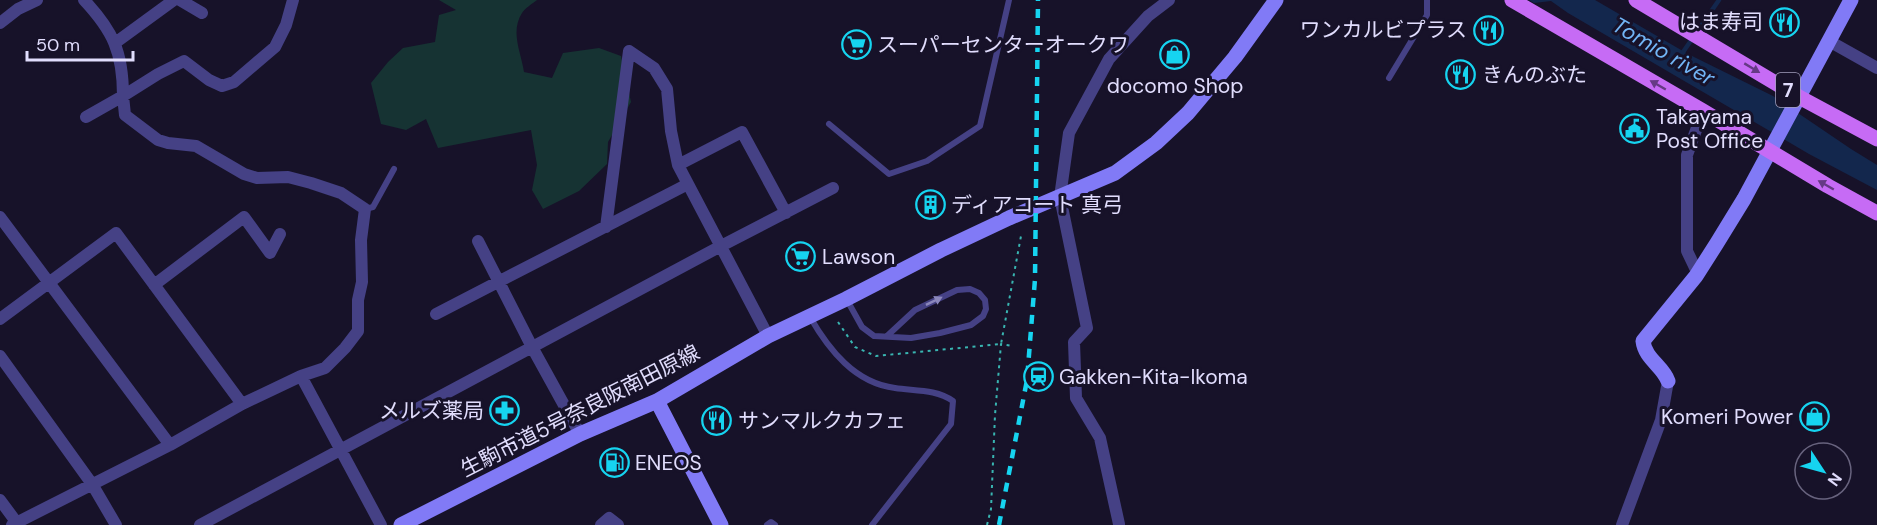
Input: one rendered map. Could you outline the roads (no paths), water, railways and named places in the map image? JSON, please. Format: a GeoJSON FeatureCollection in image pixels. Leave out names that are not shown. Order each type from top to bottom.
{"type":"FeatureCollection","features":[{"type":"Feature","properties":{"kind":"main road"},"geometry":{"type":"LineString","coordinates":[[1512,0],[1877,213]]}},
{"type":"Feature","properties":{"kind":"main road","name":"7"},"geometry":{"type":"LineString","coordinates":[[1636,0],[1799,97],[1877,139]]}},
{"type":"Feature","properties":{"kind":"street"},"geometry":{"type":"LineString","coordinates":[[0,23],[18,9],[37,0]]}},
{"type":"Feature","properties":{"kind":"street"},"geometry":{"type":"LineString","coordinates":[[0,500],[15,524],[170,445],[242,404],[301,376],[325,368],[358,331],[365,209],[341,193],[311,183],[288,177],[256,178],[244,174],[196,146],[158,140],[125,115],[123,69],[115,43],[99,16],[84,0]]}},
{"type":"Feature","properties":{"kind":"street"},"geometry":{"type":"LineString","coordinates":[[115,43],[174,0]]}},
{"type":"Feature","properties":{"kind":"street"},"geometry":{"type":"LineString","coordinates":[[180,0],[202,13]]}},
{"type":"Feature","properties":{"kind":"street"},"geometry":{"type":"LineString","coordinates":[[86,117],[158,74],[184,62],[208,80],[222,86],[234,82],[275,47],[286,25],[293,0]]}},
{"type":"Feature","properties":{"kind":"street"},"geometry":{"type":"LineString","coordinates":[[1119,524],[1100,438],[1076,398],[1074,342],[1087,327],[1060,197],[1069,133],[1109,59],[1148,16],[1169,0]]}},
{"type":"Feature","properties":{"kind":"street","name":"生駒市道5号奈良阪南田原線"},"geometry":{"type":"LineString","coordinates":[[401,525],[580,434],[657,401],[768,336],[941,250],[1115,173],[1156,143],[1188,113],[1228,65],[1276,0]]}},
{"type":"Feature","properties":{"kind":"street"},"geometry":{"type":"LineString","coordinates":[[1622,525],[1661,420],[1668,381],[1666,375],[1644,351],[1643,341],[1698,274],[1744,199],[1851,0]]}},
{"type":"Feature","properties":{"kind":"street"},"geometry":{"type":"LineString","coordinates":[[1829,41],[1877,68]]}},
{"type":"Feature","properties":{"kind":"street"},"geometry":{"type":"LineString","coordinates":[[606,227],[628,51],[654,68],[667,89],[671,131],[678,165],[768,336]]}},
{"type":"Feature","properties":{"kind":"street"},"geometry":{"type":"LineString","coordinates":[[1698,274],[1687,251],[1687,155],[1703,111]]}},
{"type":"Feature","properties":{"kind":"street"},"geometry":{"type":"LineString","coordinates":[[678,165],[742,132],[786,213]]}},
{"type":"Feature","properties":{"kind":"street"},"geometry":{"type":"LineString","coordinates":[[436,314],[688,184]]}},
{"type":"Feature","properties":{"kind":"street"},"geometry":{"type":"LineString","coordinates":[[200,525],[833,188]]}},
{"type":"Feature","properties":{"kind":"street"},"geometry":{"type":"LineString","coordinates":[[0,217],[170,445]]}},
{"type":"Feature","properties":{"kind":"street"},"geometry":{"type":"LineString","coordinates":[[154,285],[244,217],[270,252],[280,234]]}},
{"type":"Feature","properties":{"kind":"street"},"geometry":{"type":"LineString","coordinates":[[0,320],[116,233],[242,404]]}},
{"type":"Feature","properties":{"kind":"street"},"geometry":{"type":"LineString","coordinates":[[478,241],[580,434]]}},
{"type":"Feature","properties":{"kind":"street"},"geometry":{"type":"LineString","coordinates":[[0,356],[92,484],[116,525]]}},
{"type":"Feature","properties":{"kind":"street"},"geometry":{"type":"LineString","coordinates":[[301,376],[381,525]]}},
{"type":"Feature","properties":{"kind":"street"},"geometry":{"type":"LineString","coordinates":[[657,401],[717,524]]}},
{"type":"Feature","properties":{"kind":"street"},"geometry":{"type":"LineString","coordinates":[[601,525],[609,518],[618,525]]}},
{"type":"Feature","properties":{"kind":"lane"},"geometry":{"type":"LineString","coordinates":[[829,124],[889,174],[927,161],[980,126],[1008,0]]}},
{"type":"Feature","properties":{"kind":"lane"},"geometry":{"type":"LineString","coordinates":[[1389,78],[1427,15],[1428,0]]}},
{"type":"Feature","properties":{"kind":"lane"},"geometry":{"type":"LineString","coordinates":[[365,209],[373,207],[394,169]]}},
{"type":"Feature","properties":{"kind":"lane"},"geometry":{"type":"LineString","coordinates":[[846,299],[867,332],[874,336],[911,338],[971,325],[983,316],[986,309],[985,300],[979,293],[970,289],[957,290],[915,310],[887,336]]}},
{"type":"Feature","properties":{"kind":"lane"},"geometry":{"type":"LineString","coordinates":[[810,316],[822,338],[836,356],[856,374],[876,385],[943,394],[953,401],[951,424],[872,525]]}},
{"type":"Feature","properties":{"kind":"lane"},"geometry":{"type":"LineString","coordinates":[[766,525],[771,522],[775,525]]}},
{"type":"Feature","properties":{"kind":"water","name":"Tomio river"},"geometry":{"type":"Polygon","coordinates":[[[1529,0],[1595,0],[1688,54],[1773,96],[1877,165],[1877,190],[1809,154],[1551,1],[1534,3],[1529,0]]]}},
{"type":"Feature","properties":{"kind":"waterway","name":"Tomio river"},"geometry":{"type":"LineString","coordinates":[[1681,55],[1719,0]]}},
{"type":"Feature","properties":{"kind":"railway"},"geometry":{"type":"LineString","coordinates":[[999,525],[1027,380],[1035,279],[1038,0]]}},
{"type":"Feature","properties":{"kind":"place","name":"はま寿司"},"geometry":{"type":"Point","coordinates":[1784,22]}},
{"type":"Feature","properties":{"kind":"place","name":"ワンカルビプラス"},"geometry":{"type":"Point","coordinates":[1488,30]}},
{"type":"Feature","properties":{"kind":"place","name":"スーパーセンターオークワ"},"geometry":{"type":"Point","coordinates":[856,45]}},
{"type":"Feature","properties":{"kind":"place","name":"docomo Shop"},"geometry":{"type":"Point","coordinates":[1175,55]}},
{"type":"Feature","properties":{"kind":"place","name":"きんのぶた"},"geometry":{"type":"Point","coordinates":[1461,75]}},
{"type":"Feature","properties":{"kind":"place","name":"Takayama Post Office"},"geometry":{"type":"Point","coordinates":[1635,129]}},
{"type":"Feature","properties":{"kind":"place","name":"ディアコート 真弓"},"geometry":{"type":"Point","coordinates":[930,205]}},
{"type":"Feature","properties":{"kind":"place","name":"Lawson"},"geometry":{"type":"Point","coordinates":[801,257]}},
{"type":"Feature","properties":{"kind":"place","name":"Gakken-Kita-Ikoma"},"geometry":{"type":"Point","coordinates":[1038,377]}},
{"type":"Feature","properties":{"kind":"place","name":"メルズ薬局"},"geometry":{"type":"Point","coordinates":[505,411]}},
{"type":"Feature","properties":{"kind":"place","name":"Komeri Power"},"geometry":{"type":"Point","coordinates":[1814,417]}},
{"type":"Feature","properties":{"kind":"place","name":"サンマルクカフェ"},"geometry":{"type":"Point","coordinates":[717,421]}},
{"type":"Feature","properties":{"kind":"place","name":"ENEOS"},"geometry":{"type":"Point","coordinates":[614,463]}}]}
